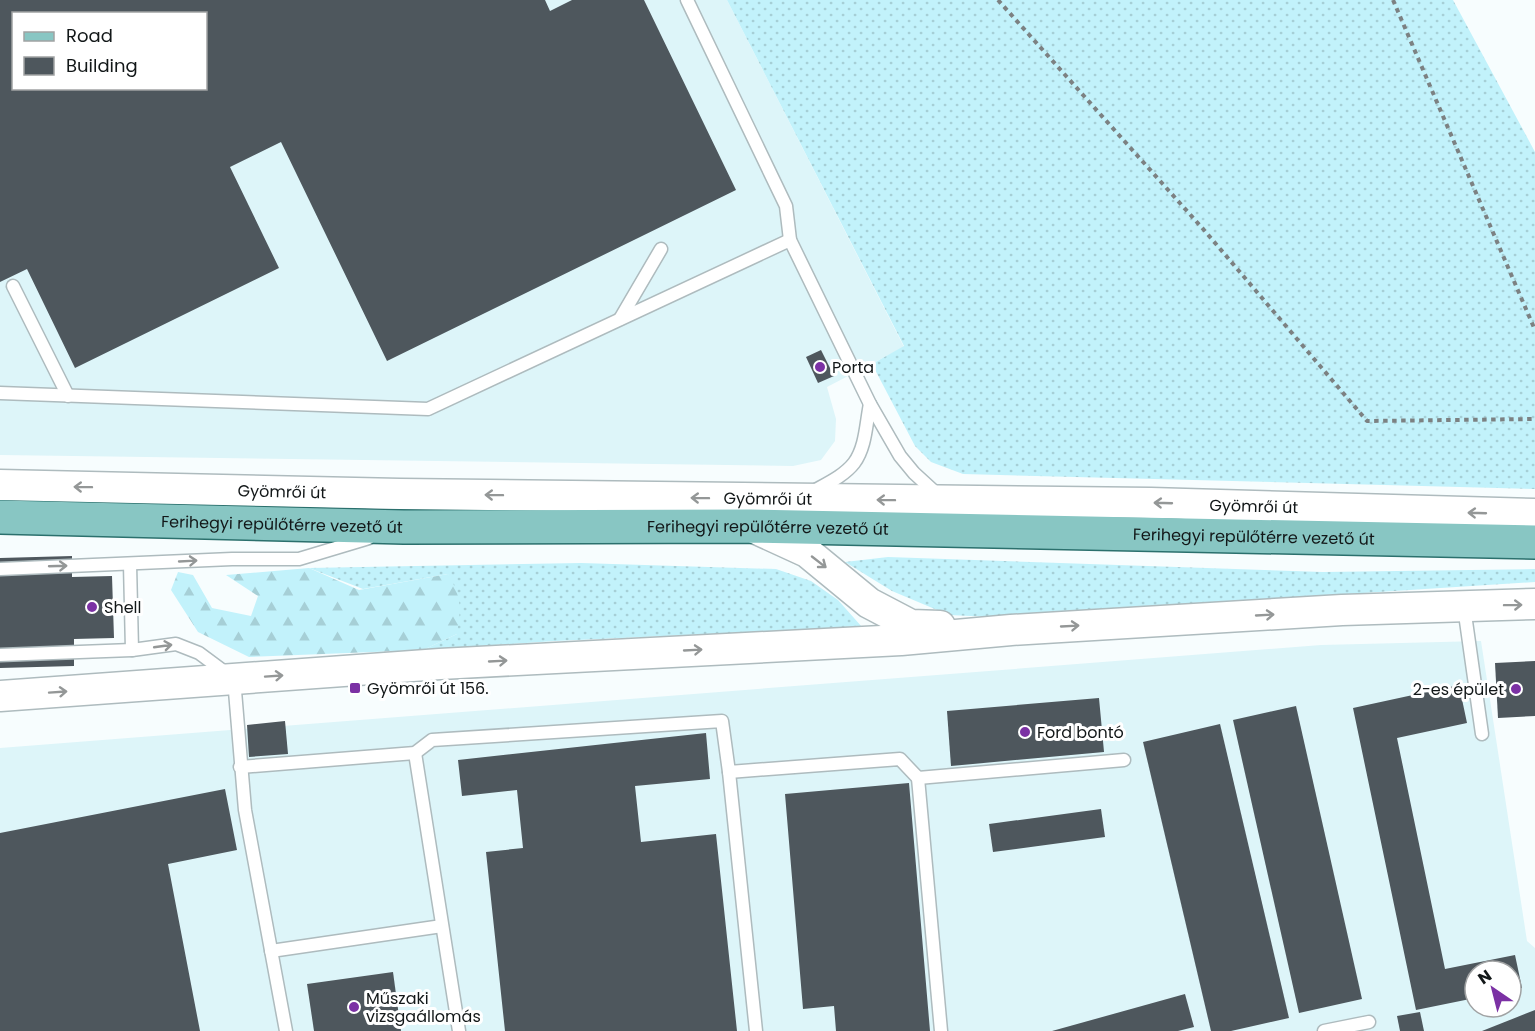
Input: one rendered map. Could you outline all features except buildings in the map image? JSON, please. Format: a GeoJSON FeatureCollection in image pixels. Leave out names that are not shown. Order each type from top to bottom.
{"type":"FeatureCollection","features":[{"type":"Feature","properties":{"kind":"main road","name":"Ferihegyi repülőtérre vezető út"},"geometry":{"type":"LineString","coordinates":[[0,517],[404,527],[750,526],[1535,542]]}},
{"type":"Feature","properties":{"kind":"street","name":"Gyömrői út"},"geometry":{"type":"LineString","coordinates":[[0,485],[246,491],[1151,503],[1535,514]]}},
{"type":"Feature","properties":{"kind":"street","name":"Gyömrői út"},"geometry":{"type":"LineString","coordinates":[[750,526],[807,552],[869,603],[912,625],[1011,630]]}},
{"type":"Feature","properties":{"kind":"street","name":"Gyömrői út"},"geometry":{"type":"LineString","coordinates":[[0,696],[440,664],[901,640],[1011,630],[1342,610],[1535,604]]}},
{"type":"Feature","properties":{"kind":"lane"},"geometry":{"type":"LineString","coordinates":[[687,0],[786,206],[790,240],[870,404],[900,456],[914,473],[944,501]]}},
{"type":"Feature","properties":{"kind":"lane"},"geometry":{"type":"LineString","coordinates":[[0,393],[428,409],[790,240]]}},
{"type":"Feature","properties":{"kind":"lane"},"geometry":{"type":"LineString","coordinates":[[620,319],[662,249]]}},
{"type":"Feature","properties":{"kind":"lane"},"geometry":{"type":"LineString","coordinates":[[13,286],[68,396]]}},
{"type":"Feature","properties":{"kind":"lane"},"geometry":{"type":"LineString","coordinates":[[801,499],[841,475],[854,464],[860,452],[870,404]]}},
{"type":"Feature","properties":{"kind":"lane"},"geometry":{"type":"LineString","coordinates":[[157,502],[246,491]]}},
{"type":"Feature","properties":{"kind":"lane"},"geometry":{"type":"LineString","coordinates":[[45,517],[112,507]]}},
{"type":"Feature","properties":{"kind":"lane"},"geometry":{"type":"LineString","coordinates":[[0,569],[232,559],[299,560],[404,527]]}},
{"type":"Feature","properties":{"kind":"lane"},"geometry":{"type":"LineString","coordinates":[[130,564],[132,650]]}},
{"type":"Feature","properties":{"kind":"lane"},"geometry":{"type":"LineString","coordinates":[[1464,606],[1482,734]]}},
{"type":"Feature","properties":{"kind":"lane"},"geometry":{"type":"LineString","coordinates":[[0,655],[132,650],[176,644],[199,653],[234,679],[245,810],[285,1031]]}},
{"type":"Feature","properties":{"kind":"lane"},"geometry":{"type":"LineString","coordinates":[[240,767],[415,753],[432,740],[722,720],[756,1031]]}},
{"type":"Feature","properties":{"kind":"lane"},"geometry":{"type":"LineString","coordinates":[[415,753],[459,1031]]}},
{"type":"Feature","properties":{"kind":"lane"},"geometry":{"type":"LineString","coordinates":[[729,772],[900,759],[918,778],[941,1031]]}},
{"type":"Feature","properties":{"kind":"lane"},"geometry":{"type":"LineString","coordinates":[[918,778],[1124,760]]}},
{"type":"Feature","properties":{"kind":"lane"},"geometry":{"type":"LineString","coordinates":[[271,951],[442,926]]}},
{"type":"Feature","properties":{"kind":"lane"},"geometry":{"type":"LineString","coordinates":[[1324,1031],[1369,1022]]}},
{"type":"Feature","properties":{"kind":"path"},"geometry":{"type":"LineString","coordinates":[[998,0],[1204,230],[1367,421],[1535,419]]}},
{"type":"Feature","properties":{"kind":"path"},"geometry":{"type":"LineString","coordinates":[[1393,0],[1535,330]]}},
{"type":"Feature","properties":{"kind":"shaded area"},"geometry":{"type":"Polygon","coordinates":[[[0,0],[727,0],[904,347],[827,387],[836,419],[835,441],[821,460],[793,466],[0,455],[0,0]]]}},
{"type":"Feature","properties":{"kind":"shaded area"},"geometry":{"type":"Polygon","coordinates":[[[1481,641],[1527,941],[1535,948],[1535,1031],[0,1031],[0,748],[1321,645],[1481,641]]]}},
{"type":"Feature","properties":{"kind":"green space"},"geometry":{"type":"Polygon","coordinates":[[[727,0],[1453,0],[1535,152],[1535,489],[963,474],[931,462],[915,446],[872,364],[904,346],[727,0]]]}},
{"type":"Feature","properties":{"kind":"green space"},"geometry":{"type":"Polygon","coordinates":[[[888,557],[1323,572],[1535,569],[1535,582],[992,617],[949,615],[892,591],[845,562],[888,557]]]}},
{"type":"Feature","properties":{"kind":"green space"},"geometry":{"type":"Polygon","coordinates":[[[581,563],[776,569],[811,581],[838,600],[862,627],[555,641],[423,650],[457,634],[448,574],[363,589],[309,568],[581,563]]]}},
{"type":"Feature","properties":{"kind":"green space"},"geometry":{"type":"Polygon","coordinates":[[[309,568],[359,590],[448,574],[456,590],[459,603],[457,634],[423,650],[249,657],[198,632],[171,590],[178,572],[193,575],[212,608],[251,616],[258,596],[226,575],[309,568]]]}},
{"type":"Feature","properties":{"kind":"place","name":"Porta"},"geometry":{"type":"Point","coordinates":[820,367]}},
{"type":"Feature","properties":{"kind":"place","name":"Shell"},"geometry":{"type":"Point","coordinates":[92,607]}},
{"type":"Feature","properties":{"kind":"place","name":"Gyömrői út 156."},"geometry":{"type":"Point","coordinates":[355,688]}},
{"type":"Feature","properties":{"kind":"place","name":"2-es épület"},"geometry":{"type":"Point","coordinates":[1516,689]}},
{"type":"Feature","properties":{"kind":"place","name":"Ford bontó"},"geometry":{"type":"Point","coordinates":[1025,732]}},
{"type":"Feature","properties":{"kind":"place","name":"Műszaki vizsgaállomás"},"geometry":{"type":"Point","coordinates":[354,1007]}}]}
